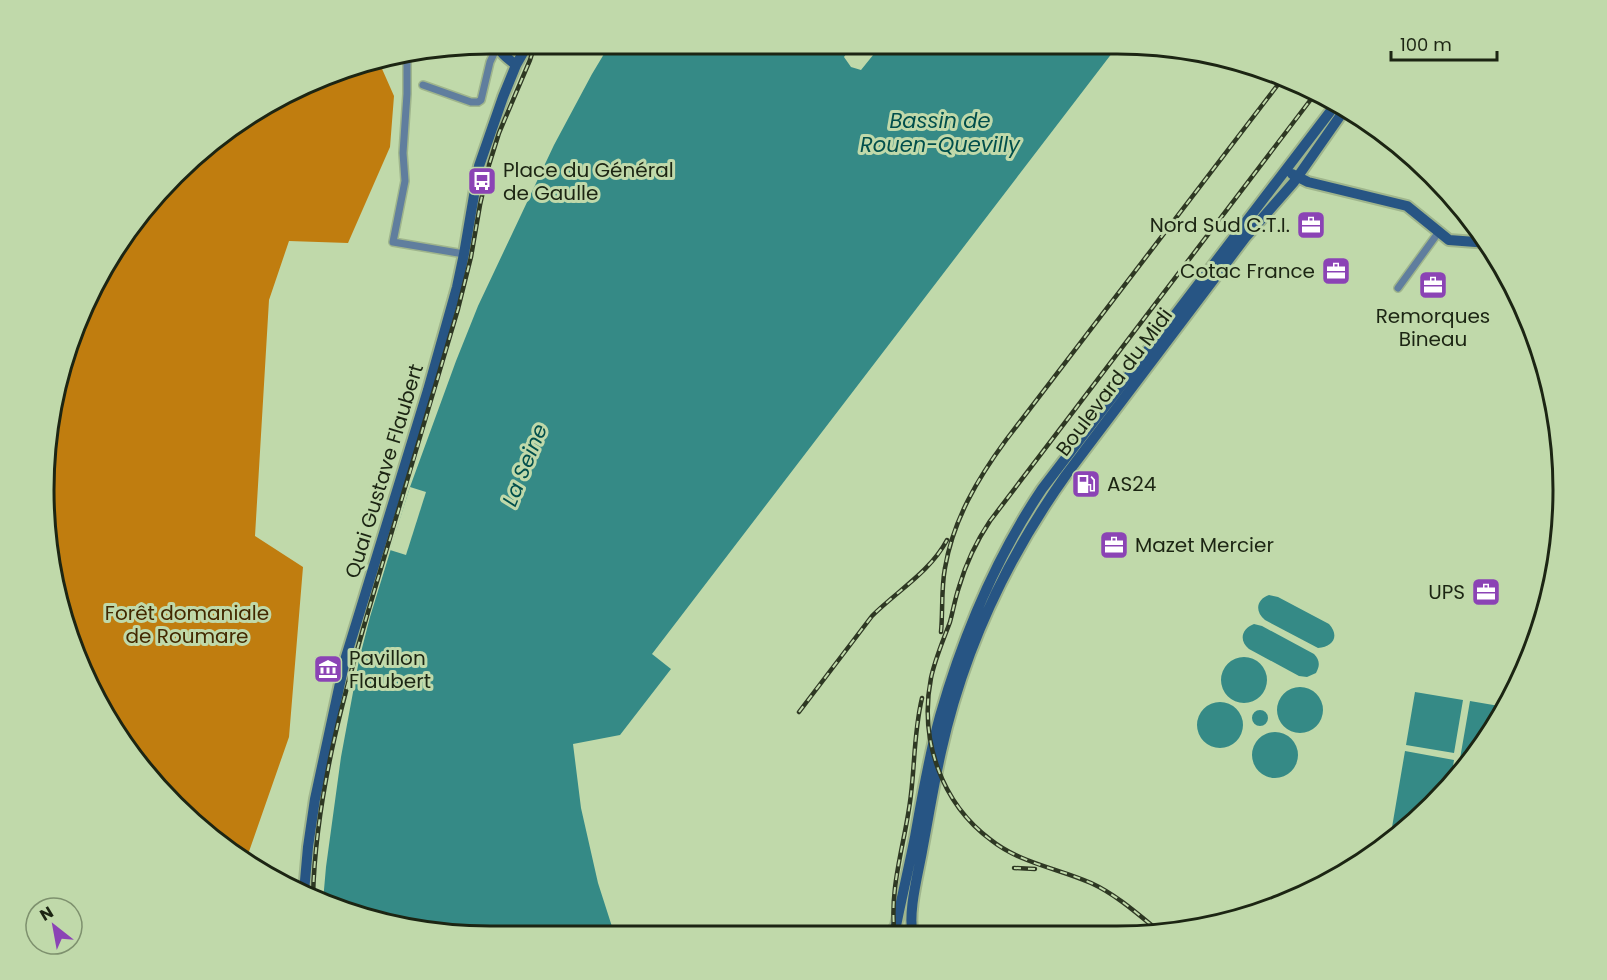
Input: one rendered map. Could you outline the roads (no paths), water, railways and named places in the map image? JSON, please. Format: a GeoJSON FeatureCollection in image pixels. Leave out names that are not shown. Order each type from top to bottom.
{"type":"FeatureCollection","features":[{"type":"Feature","properties":{"kind":"main road"},"geometry":{"type":"LineString","coordinates":[[503,54],[516,65]]}},
{"type":"Feature","properties":{"kind":"main road","name":"Quai Gustave Flaubert"},"geometry":{"type":"LineString","coordinates":[[305,885],[315,798],[345,660],[428,390],[457,287],[479,166],[495,118],[522,54]]}},
{"type":"Feature","properties":{"kind":"main road","name":"Boulevard du Midi"},"geometry":{"type":"LineString","coordinates":[[990,579],[1006,568],[1066,475],[1245,238],[1291,175],[1332,111]]}},
{"type":"Feature","properties":{"kind":"main road","name":"Boulevard du Midi"},"geometry":{"type":"LineString","coordinates":[[896,926],[940,716],[961,650],[990,579],[1020,524],[1038,496],[1339,115]]}},
{"type":"Feature","properties":{"kind":"main road"},"geometry":{"type":"LineString","coordinates":[[1291,175],[1308,182],[1407,206],[1449,240],[1476,242]]}},
{"type":"Feature","properties":{"kind":"main road","name":"Boulevard du Midi"},"geometry":{"type":"LineString","coordinates":[[911,926],[911,913],[941,750],[971,652],[1038,496]]}},
{"type":"Feature","properties":{"kind":"street"},"geometry":{"type":"LineString","coordinates":[[423,85],[471,102],[478,102],[481,100],[494,54]]}},
{"type":"Feature","properties":{"kind":"street"},"geometry":{"type":"LineString","coordinates":[[407,62],[403,153],[405,182],[393,242],[464,254]]}},
{"type":"Feature","properties":{"kind":"street"},"geometry":{"type":"LineString","coordinates":[[1398,288],[1436,231]]}},
{"type":"Feature","properties":{"kind":"water"},"geometry":{"type":"Polygon","coordinates":[[[604,54],[846,54],[844,57],[851,67],[861,70],[874,54],[1111,54],[652,654],[671,669],[620,735],[573,744],[581,808],[598,883],[612,926],[461,925],[405,918],[324,893],[341,757],[359,660],[410,487],[456,361],[478,306],[554,145],[604,54]]]}},
{"type":"Feature","properties":{"kind":"water"},"geometry":{"type":"Polygon","coordinates":[[[1269,595],[1278,597],[1329,624],[1334,633],[1331,643],[1318,648],[1265,620],[1259,613],[1258,606],[1262,599],[1269,595]]]}},
{"type":"Feature","properties":{"kind":"water"},"geometry":{"type":"Polygon","coordinates":[[[1254,624],[1314,654],[1319,663],[1316,673],[1307,677],[1299,676],[1249,649],[1244,642],[1243,635],[1246,629],[1254,624]]]}},
{"type":"Feature","properties":{"kind":"water"},"geometry":{"type":"Polygon","coordinates":[[[1244,657],[1260,664],[1267,680],[1260,696],[1244,703],[1228,696],[1221,680],[1228,664],[1244,657]]]}},
{"type":"Feature","properties":{"kind":"water"},"geometry":{"type":"Polygon","coordinates":[[[1300,687],[1316,694],[1323,710],[1316,726],[1300,733],[1284,726],[1277,710],[1284,694],[1300,687]]]}},
{"type":"Feature","properties":{"kind":"water"},"geometry":{"type":"Polygon","coordinates":[[[1415,692],[1463,700],[1454,753],[1406,745],[1415,692]]]}},
{"type":"Feature","properties":{"kind":"water"},"geometry":{"type":"Polygon","coordinates":[[[1470,701],[1496,706],[1480,732],[1460,759],[1470,701]]]}},
{"type":"Feature","properties":{"kind":"water"},"geometry":{"type":"Polygon","coordinates":[[[1220,702],[1236,709],[1243,725],[1236,741],[1220,748],[1204,741],[1197,725],[1204,709],[1220,702]]]}},
{"type":"Feature","properties":{"kind":"water"},"geometry":{"type":"Polygon","coordinates":[[[1257,710],[1263,710],[1268,718],[1266,724],[1257,726],[1252,721],[1252,715],[1257,710]]]}},
{"type":"Feature","properties":{"kind":"water"},"geometry":{"type":"Polygon","coordinates":[[[1275,732],[1291,739],[1298,755],[1291,771],[1275,778],[1259,771],[1252,755],[1259,739],[1275,732]]]}},
{"type":"Feature","properties":{"kind":"water"},"geometry":{"type":"Polygon","coordinates":[[[1405,751],[1454,760],[1453,767],[1445,777],[1392,828],[1405,751]]]}},
{"type":"Feature","properties":{"kind":"railway"},"geometry":{"type":"LineString","coordinates":[[313,889],[315,856],[326,778],[344,700],[458,309],[489,165],[499,133],[532,54]]}},
{"type":"Feature","properties":{"kind":"railway"},"geometry":{"type":"LineString","coordinates":[[941,632],[943,584],[949,550],[960,516],[986,469],[1278,85]]}},
{"type":"Feature","properties":{"kind":"railway"},"geometry":{"type":"LineString","coordinates":[[1151,925],[1110,893],[1091,883],[1014,854],[1002,848],[974,825],[959,808],[938,768],[928,724],[931,678],[965,570],[990,521],[1311,99]]}},
{"type":"Feature","properties":{"kind":"railway"},"geometry":{"type":"LineString","coordinates":[[799,712],[872,616],[932,562],[947,540]]}},
{"type":"Feature","properties":{"kind":"railway"},"geometry":{"type":"LineString","coordinates":[[894,926],[896,882],[909,812],[922,698]]}},
{"type":"Feature","properties":{"kind":"railway"},"geometry":{"type":"LineString","coordinates":[[1014,868],[1035,869]]}},
{"type":"Feature","properties":{"kind":"place","name":"Place du Général de Gaulle"},"geometry":{"type":"Point","coordinates":[482,181]}},
{"type":"Feature","properties":{"kind":"place","name":"Nord Sud C.T.I."},"geometry":{"type":"Point","coordinates":[1311,225]}},
{"type":"Feature","properties":{"kind":"place","name":"Cotac France"},"geometry":{"type":"Point","coordinates":[1336,271]}},
{"type":"Feature","properties":{"kind":"place","name":"Remorques Bineau"},"geometry":{"type":"Point","coordinates":[1433,285]}},
{"type":"Feature","properties":{"kind":"place","name":"AS24"},"geometry":{"type":"Point","coordinates":[1086,484]}},
{"type":"Feature","properties":{"kind":"place","name":"Mazet Mercier"},"geometry":{"type":"Point","coordinates":[1114,545]}},
{"type":"Feature","properties":{"kind":"place","name":"UPS"},"geometry":{"type":"Point","coordinates":[1486,592]}},
{"type":"Feature","properties":{"kind":"place","name":"Pavillon Flaubert"},"geometry":{"type":"Point","coordinates":[328,669]}},
{"type":"Feature","properties":{"kind":"water label","name":"Bassin de Rouen-Quevilly"},"geometry":{"type":"Point","coordinates":[940,133]}},
{"type":"Feature","properties":{"kind":"water label","name":"La Seine"},"geometry":{"type":"Point","coordinates":[525,465]}},
{"type":"Feature","properties":{"kind":"park label","name":"Forêt domaniale de Roumare"},"geometry":{"type":"Point","coordinates":[187,624]}}]}
